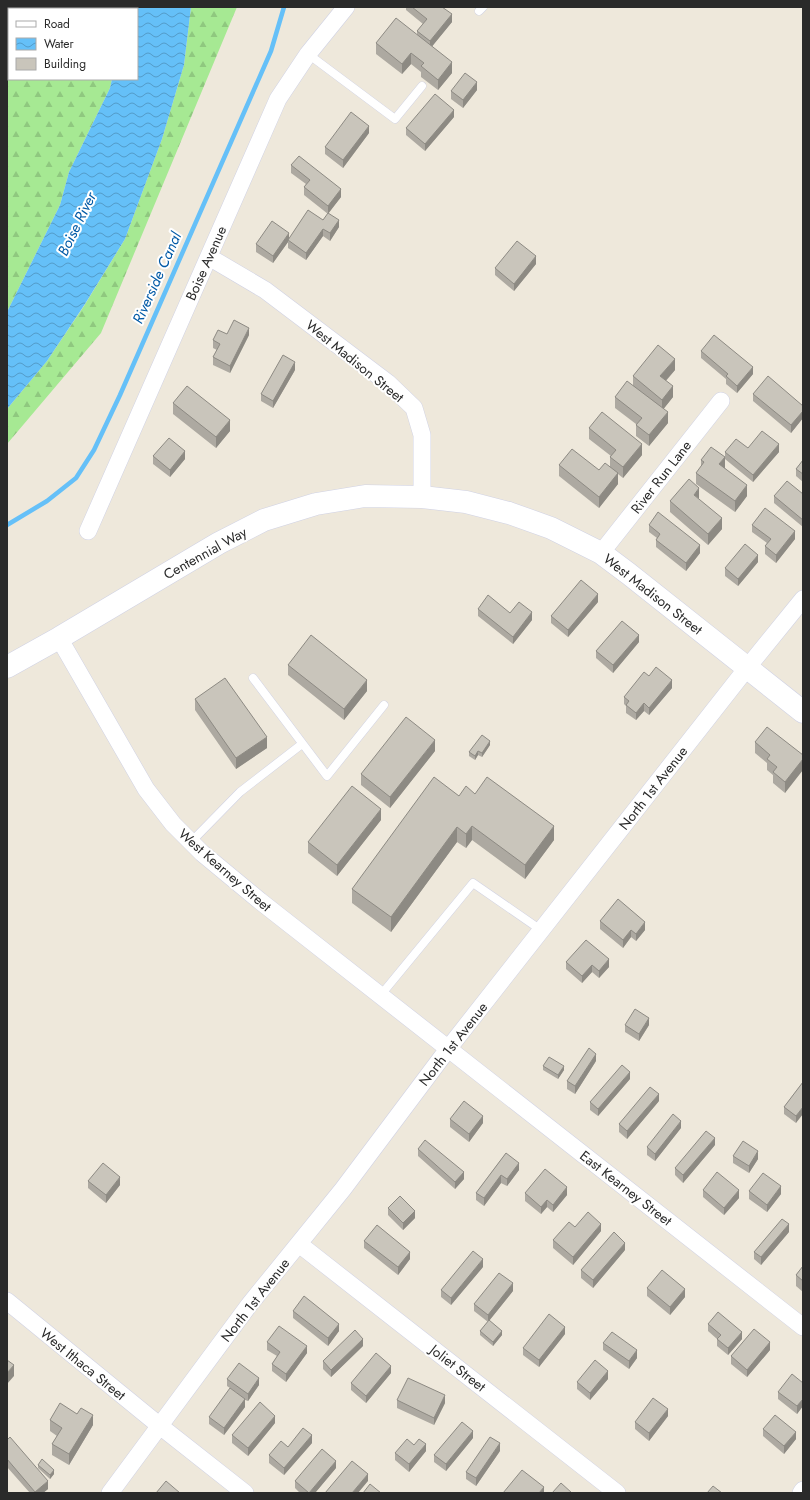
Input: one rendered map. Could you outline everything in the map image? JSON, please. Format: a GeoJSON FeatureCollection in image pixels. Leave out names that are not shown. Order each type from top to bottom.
{"type":"FeatureCollection","features":[{"type":"Feature","properties":{"kind":"main road","name":"Centennial Way"},"geometry":{"type":"LineString","coordinates":[[7,667],[59,638],[219,543],[264,520],[316,504],[365,496],[422,497]]}},
{"type":"Feature","properties":{"kind":"main road","name":"West Madison Street"},"geometry":{"type":"LineString","coordinates":[[422,497],[466,502],[509,513],[551,528],[601,553],[803,712]]}},
{"type":"Feature","properties":{"kind":"street","name":"Boise Avenue"},"geometry":{"type":"LineString","coordinates":[[88,530],[278,99],[308,54],[346,7]]}},
{"type":"Feature","properties":{"kind":"street","name":"West Madison Street"},"geometry":{"type":"LineString","coordinates":[[209,257],[265,290],[388,383],[414,408],[422,435],[422,497]]}},
{"type":"Feature","properties":{"kind":"street","name":"River Run Lane"},"geometry":{"type":"LineString","coordinates":[[601,553],[721,401]]}},
{"type":"Feature","properties":{"kind":"street","name":"North 1st Avenue"},"geometry":{"type":"LineString","coordinates":[[110,1493],[249,1305],[343,1189],[448,1049],[747,668],[803,599]]}},
{"type":"Feature","properties":{"kind":"street","name":"West Kearney Street"},"geometry":{"type":"LineString","coordinates":[[59,638],[146,789],[173,824],[191,842],[260,901],[448,1049]]}},
{"type":"Feature","properties":{"kind":"street","name":"East Kearney Street"},"geometry":{"type":"LineString","coordinates":[[448,1049],[803,1327]]}},
{"type":"Feature","properties":{"kind":"street","name":"Joliet Street"},"geometry":{"type":"LineString","coordinates":[[299,1244],[617,1493]]}},
{"type":"Feature","properties":{"kind":"street","name":"West Ithaca Street"},"geometry":{"type":"LineString","coordinates":[[7,1302],[160,1426],[246,1493]]}},
{"type":"Feature","properties":{"kind":"lane"},"geometry":{"type":"LineString","coordinates":[[308,54],[395,119],[422,86]]}},
{"type":"Feature","properties":{"kind":"lane"},"geometry":{"type":"LineString","coordinates":[[253,678],[328,776],[384,705]]}},
{"type":"Feature","properties":{"kind":"lane"},"geometry":{"type":"LineString","coordinates":[[191,842],[240,792],[302,744]]}},
{"type":"Feature","properties":{"kind":"lane"},"geometry":{"type":"LineString","coordinates":[[380,996],[473,883],[541,930]]}},
{"type":"Feature","properties":{"kind":"green space"},"geometry":{"type":"Polygon","coordinates":[[[7,7],[119,7],[8,8],[8,80],[112,80],[110,88],[69,172],[60,205],[7,312],[7,7]]]}},
{"type":"Feature","properties":{"kind":"green space"},"geometry":{"type":"Polygon","coordinates":[[[191,7],[237,7],[101,333],[7,444],[7,409],[47,361],[84,306],[125,239],[162,139],[184,65],[191,7]]]}},
{"type":"Feature","properties":{"kind":"water","name":"Boise River"},"geometry":{"type":"Polygon","coordinates":[[[191,7],[184,65],[162,139],[125,239],[85,304],[47,361],[7,409],[7,312],[60,205],[69,172],[110,88],[112,80],[138,80],[138,8],[119,8],[191,7]]]}},
{"type":"Feature","properties":{"kind":"building"},"geometry":{"type":"Polygon","coordinates":[[[412,7],[442,7],[452,14],[430,41],[417,31],[427,19],[412,7]]]}},
{"type":"Feature","properties":{"kind":"building"},"geometry":{"type":"Polygon","coordinates":[[[396,18],[452,62],[438,80],[421,66],[424,63],[411,53],[402,64],[376,43],[396,18]]]}},
{"type":"Feature","properties":{"kind":"building"},"geometry":{"type":"Polygon","coordinates":[[[465,73],[477,82],[463,100],[451,91],[465,73]]]}},
{"type":"Feature","properties":{"kind":"building"},"geometry":{"type":"Polygon","coordinates":[[[435,94],[454,110],[425,144],[406,128],[435,94]]]}},
{"type":"Feature","properties":{"kind":"building"},"geometry":{"type":"Polygon","coordinates":[[[351,112],[369,126],[343,160],[325,147],[351,112]]]}},
{"type":"Feature","properties":{"kind":"building"},"geometry":{"type":"Polygon","coordinates":[[[299,156],[341,189],[328,206],[304,187],[310,180],[291,165],[299,156]]]}},
{"type":"Feature","properties":{"kind":"building"},"geometry":{"type":"Polygon","coordinates":[[[308,210],[323,220],[328,213],[339,220],[330,233],[323,229],[306,253],[288,240],[308,210]]]}},
{"type":"Feature","properties":{"kind":"building"},"geometry":{"type":"Polygon","coordinates":[[[272,221],[289,233],[273,256],[256,244],[272,221]]]}},
{"type":"Feature","properties":{"kind":"building"},"geometry":{"type":"Polygon","coordinates":[[[517,241],[536,256],[514,284],[495,268],[517,241]]]}},
{"type":"Feature","properties":{"kind":"building"},"geometry":{"type":"Polygon","coordinates":[[[234,320],[249,328],[230,366],[213,357],[220,344],[213,340],[218,330],[227,334],[234,320]]]}},
{"type":"Feature","properties":{"kind":"building"},"geometry":{"type":"Polygon","coordinates":[[[714,335],[753,367],[737,386],[726,376],[728,374],[701,351],[714,335]]]}},
{"type":"Feature","properties":{"kind":"building"},"geometry":{"type":"Polygon","coordinates":[[[658,345],[675,359],[660,376],[673,386],[662,400],[633,376],[658,345]]]}},
{"type":"Feature","properties":{"kind":"building"},"geometry":{"type":"Polygon","coordinates":[[[283,355],[295,362],[273,401],[261,394],[283,355]]]}},
{"type":"Feature","properties":{"kind":"building"},"geometry":{"type":"Polygon","coordinates":[[[768,376],[803,406],[803,411],[791,425],[753,394],[768,376]]]}},
{"type":"Feature","properties":{"kind":"building"},"geometry":{"type":"Polygon","coordinates":[[[627,381],[668,412],[649,435],[636,425],[642,418],[615,397],[627,381]]]}},
{"type":"Feature","properties":{"kind":"building"},"geometry":{"type":"Polygon","coordinates":[[[187,386],[230,420],[216,437],[173,403],[187,386]]]}},
{"type":"Feature","properties":{"kind":"building"},"geometry":{"type":"Polygon","coordinates":[[[602,412],[642,444],[623,467],[610,457],[616,450],[589,428],[602,412]]]}},
{"type":"Feature","properties":{"kind":"building"},"geometry":{"type":"Polygon","coordinates":[[[762,431],[779,444],[753,475],[725,452],[736,439],[748,448],[762,431]]]}},
{"type":"Feature","properties":{"kind":"building"},"geometry":{"type":"Polygon","coordinates":[[[169,438],[185,451],[170,470],[153,456],[169,438]]]}},
{"type":"Feature","properties":{"kind":"building"},"geometry":{"type":"Polygon","coordinates":[[[711,447],[725,457],[719,464],[747,485],[735,501],[696,473],[704,462],[701,460],[711,447]]]}},
{"type":"Feature","properties":{"kind":"building"},"geometry":{"type":"Polygon","coordinates":[[[572,449],[599,470],[605,463],[618,473],[599,497],[559,465],[572,449]]]}},
{"type":"Feature","properties":{"kind":"building"},"geometry":{"type":"Polygon","coordinates":[[[803,460],[803,474],[796,469],[803,460]]]}},
{"type":"Feature","properties":{"kind":"building"},"geometry":{"type":"Polygon","coordinates":[[[689,479],[699,488],[694,495],[722,518],[708,534],[670,501],[689,479]]]}},
{"type":"Feature","properties":{"kind":"building"},"geometry":{"type":"Polygon","coordinates":[[[787,481],[803,494],[803,520],[774,496],[787,481]]]}},
{"type":"Feature","properties":{"kind":"building"},"geometry":{"type":"Polygon","coordinates":[[[765,508],[795,531],[776,555],[765,546],[771,539],[752,525],[765,508]]]}},
{"type":"Feature","properties":{"kind":"building"},"geometry":{"type":"Polygon","coordinates":[[[658,512],[700,545],[686,563],[656,540],[660,534],[649,525],[658,512]]]}},
{"type":"Feature","properties":{"kind":"building"},"geometry":{"type":"Polygon","coordinates":[[[745,544],[758,555],[738,579],[725,568],[745,544]]]}},
{"type":"Feature","properties":{"kind":"building"},"geometry":{"type":"Polygon","coordinates":[[[581,580],[598,594],[568,630],[551,616],[581,580]]]}},
{"type":"Feature","properties":{"kind":"building"},"geometry":{"type":"Polygon","coordinates":[[[488,595],[510,613],[519,602],[532,612],[513,637],[478,609],[488,595]]]}},
{"type":"Feature","properties":{"kind":"building"},"geometry":{"type":"Polygon","coordinates":[[[622,621],[639,635],[613,665],[596,651],[622,621]]]}},
{"type":"Feature","properties":{"kind":"building"},"geometry":{"type":"Polygon","coordinates":[[[311,635],[367,680],[344,709],[288,665],[311,635]]]}},
{"type":"Feature","properties":{"kind":"building"},"geometry":{"type":"Polygon","coordinates":[[[656,667],[672,680],[649,708],[644,703],[636,713],[626,705],[629,701],[624,697],[644,672],[649,676],[656,667]]]}},
{"type":"Feature","properties":{"kind":"building"},"geometry":{"type":"Polygon","coordinates":[[[225,678],[267,737],[236,758],[195,699],[225,678]]]}},
{"type":"Feature","properties":{"kind":"building"},"geometry":{"type":"Polygon","coordinates":[[[406,717],[435,740],[390,797],[361,774],[406,717]]]}},
{"type":"Feature","properties":{"kind":"building"},"geometry":{"type":"Polygon","coordinates":[[[767,727],[803,755],[803,759],[785,782],[773,772],[777,767],[767,759],[770,755],[755,742],[767,727]]]}},
{"type":"Feature","properties":{"kind":"building"},"geometry":{"type":"Polygon","coordinates":[[[482,735],[490,741],[482,753],[478,751],[475,756],[469,752],[482,735]]]}},
{"type":"Feature","properties":{"kind":"building"},"geometry":{"type":"Polygon","coordinates":[[[434,777],[459,796],[466,786],[475,794],[487,777],[554,826],[525,865],[472,826],[466,834],[457,827],[391,917],[352,889],[434,777]]]}},
{"type":"Feature","properties":{"kind":"building"},"geometry":{"type":"Polygon","coordinates":[[[352,786],[381,809],[337,865],[308,842],[352,786]]]}},
{"type":"Feature","properties":{"kind":"building"},"geometry":{"type":"Polygon","coordinates":[[[618,899],[645,922],[636,934],[631,930],[623,940],[600,921],[618,899]]]}},
{"type":"Feature","properties":{"kind":"building"},"geometry":{"type":"Polygon","coordinates":[[[586,940],[609,959],[599,971],[592,965],[582,976],[566,962],[586,940]]]}},
{"type":"Feature","properties":{"kind":"building"},"geometry":{"type":"Polygon","coordinates":[[[635,1009],[649,1018],[639,1034],[625,1025],[635,1009]]]}},
{"type":"Feature","properties":{"kind":"building"},"geometry":{"type":"Polygon","coordinates":[[[589,1048],[596,1054],[575,1086],[567,1081],[589,1048]]]}},
{"type":"Feature","properties":{"kind":"building"},"geometry":{"type":"Polygon","coordinates":[[[549,1057],[564,1066],[558,1075],[543,1066],[549,1057]]]}},
{"type":"Feature","properties":{"kind":"building"},"geometry":{"type":"Polygon","coordinates":[[[622,1065],[630,1072],[598,1109],[590,1102],[622,1065]]]}},
{"type":"Feature","properties":{"kind":"building"},"geometry":{"type":"Polygon","coordinates":[[[803,1082],[803,1107],[796,1116],[784,1107],[803,1082]]]}},
{"type":"Feature","properties":{"kind":"building"},"geometry":{"type":"Polygon","coordinates":[[[650,1087],[659,1094],[627,1131],[619,1124],[650,1087]]]}},
{"type":"Feature","properties":{"kind":"building"},"geometry":{"type":"Polygon","coordinates":[[[464,1101],[483,1116],[469,1134],[450,1119],[464,1101]]]}},
{"type":"Feature","properties":{"kind":"building"},"geometry":{"type":"Polygon","coordinates":[[[673,1114],[681,1121],[655,1154],[647,1147],[673,1114]]]}},
{"type":"Feature","properties":{"kind":"building"},"geometry":{"type":"Polygon","coordinates":[[[706,1131],[715,1138],[683,1175],[675,1168],[706,1131]]]}},
{"type":"Feature","properties":{"kind":"building"},"geometry":{"type":"Polygon","coordinates":[[[425,1140],[464,1172],[455,1182],[418,1149],[425,1140]]]}},
{"type":"Feature","properties":{"kind":"building"},"geometry":{"type":"Polygon","coordinates":[[[743,1141],[758,1151],[749,1166],[733,1156],[743,1141]]]}},
{"type":"Feature","properties":{"kind":"building"},"geometry":{"type":"Polygon","coordinates":[[[506,1153],[519,1163],[507,1179],[501,1175],[484,1198],[476,1193],[506,1153]]]}},
{"type":"Feature","properties":{"kind":"building"},"geometry":{"type":"Polygon","coordinates":[[[103,1163],[120,1177],[106,1195],[88,1181],[103,1163]]]}},
{"type":"Feature","properties":{"kind":"building"},"geometry":{"type":"Polygon","coordinates":[[[545,1169],[567,1187],[553,1205],[547,1200],[541,1207],[525,1193],[545,1169]]]}},
{"type":"Feature","properties":{"kind":"building"},"geometry":{"type":"Polygon","coordinates":[[[717,1172],[739,1190],[724,1208],[703,1190],[717,1172]]]}},
{"type":"Feature","properties":{"kind":"building"},"geometry":{"type":"Polygon","coordinates":[[[763,1173],[781,1186],[767,1205],[749,1191],[763,1173]]]}},
{"type":"Feature","properties":{"kind":"building"},"geometry":{"type":"Polygon","coordinates":[[[400,1196],[415,1211],[403,1223],[388,1208],[400,1196]]]}},
{"type":"Feature","properties":{"kind":"building"},"geometry":{"type":"Polygon","coordinates":[[[588,1212],[601,1224],[573,1257],[553,1240],[569,1222],[575,1227],[588,1212]]]}},
{"type":"Feature","properties":{"kind":"building"},"geometry":{"type":"Polygon","coordinates":[[[782,1219],[789,1224],[761,1257],[754,1252],[782,1219]]]}},
{"type":"Feature","properties":{"kind":"building"},"geometry":{"type":"Polygon","coordinates":[[[377,1225],[410,1252],[398,1267],[364,1241],[377,1225]]]}},
{"type":"Feature","properties":{"kind":"building"},"geometry":{"type":"Polygon","coordinates":[[[614,1232],[625,1243],[593,1280],[581,1270],[614,1232]]]}},
{"type":"Feature","properties":{"kind":"building"},"geometry":{"type":"Polygon","coordinates":[[[473,1251],[483,1259],[451,1298],[441,1290],[473,1251]]]}},
{"type":"Feature","properties":{"kind":"building"},"geometry":{"type":"Polygon","coordinates":[[[803,1266],[803,1281],[796,1275],[803,1266]]]}},
{"type":"Feature","properties":{"kind":"building"},"geometry":{"type":"Polygon","coordinates":[[[662,1270],[685,1289],[670,1307],[647,1288],[662,1270]]]}},
{"type":"Feature","properties":{"kind":"building"},"geometry":{"type":"Polygon","coordinates":[[[499,1273],[513,1283],[488,1315],[474,1304],[499,1273]]]}},
{"type":"Feature","properties":{"kind":"building"},"geometry":{"type":"Polygon","coordinates":[[[304,1296],[339,1324],[328,1338],[293,1311],[304,1296]]]}},
{"type":"Feature","properties":{"kind":"building"},"geometry":{"type":"Polygon","coordinates":[[[718,1312],[742,1332],[728,1348],[717,1339],[721,1335],[708,1324],[718,1312]]]}},
{"type":"Feature","properties":{"kind":"building"},"geometry":{"type":"Polygon","coordinates":[[[549,1314],[565,1327],[539,1360],[523,1348],[549,1314]]]}},
{"type":"Feature","properties":{"kind":"building"},"geometry":{"type":"Polygon","coordinates":[[[489,1320],[502,1331],[493,1342],[480,1331],[489,1320]]]}},
{"type":"Feature","properties":{"kind":"building"},"geometry":{"type":"Polygon","coordinates":[[[279,1326],[307,1346],[286,1374],[272,1364],[280,1352],[267,1342],[279,1326]]]}},
{"type":"Feature","properties":{"kind":"building"},"geometry":{"type":"Polygon","coordinates":[[[754,1329],[770,1342],[747,1370],[731,1356],[754,1329]]]}},
{"type":"Feature","properties":{"kind":"building"},"geometry":{"type":"Polygon","coordinates":[[[355,1330],[363,1339],[331,1370],[323,1361],[355,1330]]]}},
{"type":"Feature","properties":{"kind":"building"},"geometry":{"type":"Polygon","coordinates":[[[612,1332],[637,1350],[629,1361],[603,1343],[612,1332]]]}},
{"type":"Feature","properties":{"kind":"building"},"geometry":{"type":"Polygon","coordinates":[[[376,1353],[391,1366],[366,1396],[351,1383],[376,1353]]]}},
{"type":"Feature","properties":{"kind":"building"},"geometry":{"type":"Polygon","coordinates":[[[7,1360],[14,1365],[7,1373],[7,1360]]]}},
{"type":"Feature","properties":{"kind":"building"},"geometry":{"type":"Polygon","coordinates":[[[595,1360],[608,1371],[590,1393],[577,1382],[595,1360]]]}},
{"type":"Feature","properties":{"kind":"building"},"geometry":{"type":"Polygon","coordinates":[[[239,1363],[259,1378],[248,1394],[227,1379],[239,1363]]]}},
{"type":"Feature","properties":{"kind":"building"},"geometry":{"type":"Polygon","coordinates":[[[792,1374],[803,1383],[803,1399],[797,1406],[778,1392],[792,1374]]]}},
{"type":"Feature","properties":{"kind":"building"},"geometry":{"type":"Polygon","coordinates":[[[408,1378],[445,1395],[434,1418],[397,1400],[408,1378]]]}},
{"type":"Feature","properties":{"kind":"building"},"geometry":{"type":"Polygon","coordinates":[[[230,1388],[245,1399],[224,1428],[209,1417],[230,1388]]]}},
{"type":"Feature","properties":{"kind":"building"},"geometry":{"type":"Polygon","coordinates":[[[653,1398],[668,1409],[649,1433],[635,1422],[653,1398]]]}},
{"type":"Feature","properties":{"kind":"building"},"geometry":{"type":"Polygon","coordinates":[[[260,1402],[275,1416],[248,1448],[232,1435],[260,1402]]]}},
{"type":"Feature","properties":{"kind":"building"},"geometry":{"type":"Polygon","coordinates":[[[60,1403],[77,1414],[81,1408],[93,1415],[69,1454],[52,1444],[62,1428],[50,1420],[60,1403]]]}},
{"type":"Feature","properties":{"kind":"building"},"geometry":{"type":"Polygon","coordinates":[[[775,1415],[796,1432],[784,1446],[763,1429],[775,1415]]]}},
{"type":"Feature","properties":{"kind":"building"},"geometry":{"type":"Polygon","coordinates":[[[462,1422],[473,1431],[446,1464],[434,1455],[462,1422]]]}},
{"type":"Feature","properties":{"kind":"building"},"geometry":{"type":"Polygon","coordinates":[[[303,1428],[312,1435],[284,1468],[269,1455],[281,1441],[288,1447],[303,1428]]]}},
{"type":"Feature","properties":{"kind":"building"},"geometry":{"type":"Polygon","coordinates":[[[10,1437],[48,1481],[35,1492],[7,1459],[7,1440],[10,1437]]]}},
{"type":"Feature","properties":{"kind":"building"},"geometry":{"type":"Polygon","coordinates":[[[490,1437],[500,1443],[476,1478],[466,1472],[490,1437]]]}},
{"type":"Feature","properties":{"kind":"building"},"geometry":{"type":"Polygon","coordinates":[[[407,1439],[414,1445],[419,1439],[426,1444],[409,1464],[395,1453],[407,1439]]]}},
{"type":"Feature","properties":{"kind":"building"},"geometry":{"type":"Polygon","coordinates":[[[322,1449],[336,1461],[309,1493],[295,1481],[322,1449]]]}},
{"type":"Feature","properties":{"kind":"building"},"geometry":{"type":"Polygon","coordinates":[[[42,1459],[54,1470],[50,1475],[38,1465],[42,1459]]]}},
{"type":"Feature","properties":{"kind":"building"},"geometry":{"type":"Polygon","coordinates":[[[352,1461],[368,1474],[352,1493],[325,1493],[352,1461]]]}},
{"type":"Feature","properties":{"kind":"building"},"geometry":{"type":"Polygon","coordinates":[[[522,1470],[544,1487],[539,1493],[503,1493],[522,1470]]]}},
{"type":"Feature","properties":{"kind":"building"},"geometry":{"type":"Polygon","coordinates":[[[166,1481],[180,1493],[156,1493],[166,1481]]]}},
{"type":"Feature","properties":{"kind":"building"},"geometry":{"type":"Polygon","coordinates":[[[561,1483],[572,1493],[552,1493],[561,1483]]]}},
{"type":"Feature","properties":{"kind":"building"},"geometry":{"type":"Polygon","coordinates":[[[370,1484],[381,1493],[363,1493],[370,1484]]]}},
{"type":"Feature","properties":{"kind":"building"},"geometry":{"type":"Polygon","coordinates":[[[713,1486],[722,1493],[707,1493],[713,1486]]]}},
{"type":"Feature","properties":{"kind":"waterway","name":"Riverside Canal"},"geometry":{"type":"LineString","coordinates":[[7,525],[47,501],[76,478],[94,450],[120,395],[271,51],[284,7]]}}]}
